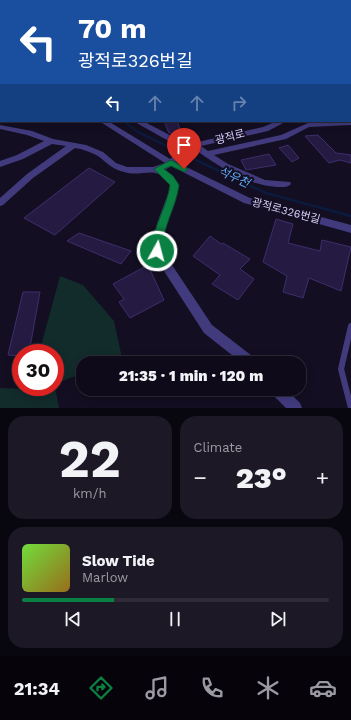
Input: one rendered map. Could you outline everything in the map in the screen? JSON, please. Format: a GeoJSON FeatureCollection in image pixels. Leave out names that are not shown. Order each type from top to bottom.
{"type":"FeatureCollection","features":[{"type":"Feature","properties":{"kind":"street"},"geometry":{"type":"LineString","coordinates":[[11,128],[16,122]]}},
{"type":"Feature","properties":{"kind":"street","name":"광적로326번길"},"geometry":{"type":"LineString","coordinates":[[104,122],[171,163],[247,201],[351,229]]}},
{"type":"Feature","properties":{"kind":"street"},"geometry":{"type":"LineString","coordinates":[[139,122],[177,142],[191,146]]}},
{"type":"Feature","properties":{"kind":"street"},"geometry":{"type":"LineString","coordinates":[[0,127],[11,128],[51,141],[100,154],[113,165],[126,170],[158,169],[171,163],[191,146],[265,129],[281,122]]}},
{"type":"Feature","properties":{"kind":"street","name":"광적로"},"geometry":{"type":"LineString","coordinates":[[207,154],[284,137],[308,125],[351,123]]}},
{"type":"Feature","properties":{"kind":"street"},"geometry":{"type":"LineString","coordinates":[[0,164],[20,157],[51,141]]}},
{"type":"Feature","properties":{"kind":"street"},"geometry":{"type":"LineString","coordinates":[[0,203],[30,176],[72,146]]}},
{"type":"Feature","properties":{"kind":"street","name":"광적로326번길"},"geometry":{"type":"LineString","coordinates":[[191,146],[245,176],[264,183],[287,184]]}},
{"type":"Feature","properties":{"kind":"street"},"geometry":{"type":"LineString","coordinates":[[158,169],[170,178],[175,185],[173,196],[162,220],[157,241],[157,251],[208,330],[243,356]]}},
{"type":"Feature","properties":{"kind":"street"},"geometry":{"type":"LineString","coordinates":[[284,396],[295,408]]}},
{"type":"Feature","properties":{"kind":"lane"},"geometry":{"type":"LineString","coordinates":[[351,326],[340,369],[351,408]]}},
{"type":"Feature","properties":{"kind":"green space"},"geometry":{"type":"Polygon","coordinates":[[[60,276],[83,285],[114,321],[122,356],[76,356],[76,376],[64,380],[64,344],[41,344],[60,276]]]}},
{"type":"Feature","properties":{"kind":"green space"},"geometry":{"type":"Polygon","coordinates":[[[0,388],[12,388],[12,396],[57,396],[59,408],[0,408],[0,388]]]}},
{"type":"Feature","properties":{"kind":"building"},"geometry":{"type":"Polygon","coordinates":[[[164,122],[177,122],[182,134],[169,133],[164,122]]]}},
{"type":"Feature","properties":{"kind":"building"},"geometry":{"type":"Polygon","coordinates":[[[318,135],[336,153],[351,155],[351,163],[340,160],[329,163],[305,136],[318,135]]]}},
{"type":"Feature","properties":{"kind":"building"},"geometry":{"type":"Polygon","coordinates":[[[288,145],[299,158],[292,162],[279,148],[288,145]]]}},
{"type":"Feature","properties":{"kind":"building"},"geometry":{"type":"Polygon","coordinates":[[[269,154],[276,165],[246,170],[241,160],[269,154]]]}},
{"type":"Feature","properties":{"kind":"building"},"geometry":{"type":"Polygon","coordinates":[[[89,168],[115,182],[55,235],[24,218],[89,168]]]}},
{"type":"Feature","properties":{"kind":"building"},"geometry":{"type":"Polygon","coordinates":[[[276,219],[293,224],[288,243],[320,251],[322,240],[351,247],[341,291],[309,278],[303,298],[283,292],[287,276],[263,262],[276,219]]]}},
{"type":"Feature","properties":{"kind":"building"},"geometry":{"type":"Polygon","coordinates":[[[79,233],[131,251],[121,264],[67,241],[79,233]]]}},
{"type":"Feature","properties":{"kind":"building"},"geometry":{"type":"Polygon","coordinates":[[[210,236],[221,244],[223,243],[250,259],[240,269],[254,279],[238,300],[212,284],[220,275],[193,256],[210,236]]]}},
{"type":"Feature","properties":{"kind":"building"},"geometry":{"type":"Polygon","coordinates":[[[148,265],[164,300],[130,318],[119,302],[124,299],[113,284],[148,265]]]}},
{"type":"Feature","properties":{"kind":"building"},"geometry":{"type":"Polygon","coordinates":[[[23,292],[40,292],[31,344],[12,344],[12,355],[8,355],[23,292]]]}},
{"type":"Feature","properties":{"kind":"waterway","name":"석우천"},"geometry":{"type":"LineString","coordinates":[[125,122],[136,131],[179,152]]}},
{"type":"Feature","properties":{"kind":"waterway","name":"석우천"},"geometry":{"type":"LineString","coordinates":[[177,151],[266,193],[351,216]]}},
{"type":"Feature","properties":{"kind":"route"},"geometry":{"type":"LineString","coordinates":[[157,251],[157,241],[162,220],[173,196],[175,185],[170,178],[158,169],[171,163],[184,169]]}}]}
